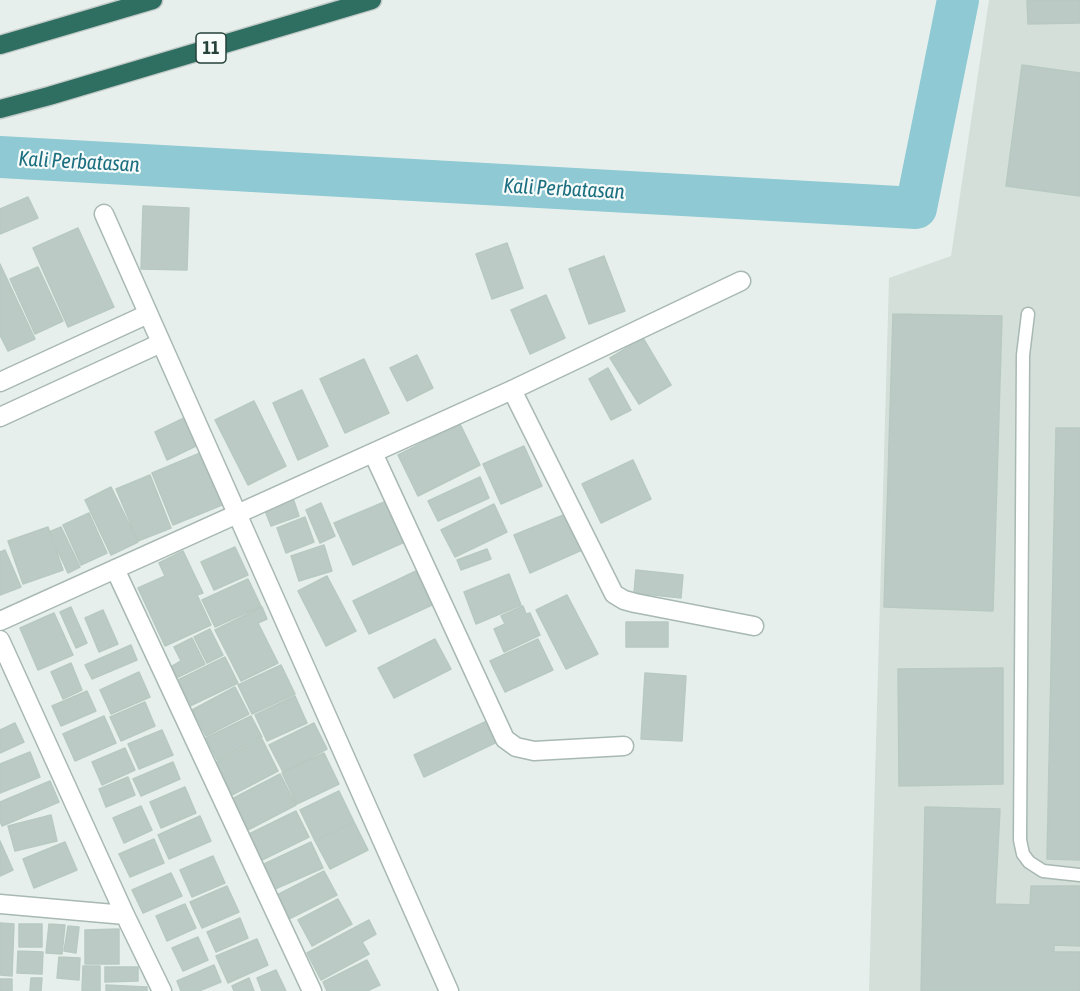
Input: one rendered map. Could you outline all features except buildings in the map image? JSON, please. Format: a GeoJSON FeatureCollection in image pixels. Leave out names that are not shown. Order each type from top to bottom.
{"type":"FeatureCollection","features":[{"type":"Feature","properties":{"kind":"highway"},"geometry":{"type":"LineString","coordinates":[[0,45],[153,0]]}},
{"type":"Feature","properties":{"kind":"highway","name":"11"},"geometry":{"type":"LineString","coordinates":[[0,109],[372,0]]}},
{"type":"Feature","properties":{"kind":"street"},"geometry":{"type":"LineString","coordinates":[[104,214],[449,991]]}},
{"type":"Feature","properties":{"kind":"street"},"geometry":{"type":"LineString","coordinates":[[0,621],[512,390],[741,281]]}},
{"type":"Feature","properties":{"kind":"street"},"geometry":{"type":"LineString","coordinates":[[0,381],[148,314]]}},
{"type":"Feature","properties":{"kind":"street"},"geometry":{"type":"LineString","coordinates":[[0,417],[161,343]]}},
{"type":"Feature","properties":{"kind":"street"},"geometry":{"type":"LineString","coordinates":[[83,344],[95,373]]}},
{"type":"Feature","properties":{"kind":"street"},"geometry":{"type":"LineString","coordinates":[[512,390],[614,594],[635,603],[754,626]]}},
{"type":"Feature","properties":{"kind":"street"},"geometry":{"type":"LineString","coordinates":[[373,453],[505,739],[516,747],[534,751],[624,746]]}},
{"type":"Feature","properties":{"kind":"street"},"geometry":{"type":"LineString","coordinates":[[115,569],[312,991]]}},
{"type":"Feature","properties":{"kind":"street"},"geometry":{"type":"LineString","coordinates":[[0,640],[162,991]]}},
{"type":"Feature","properties":{"kind":"street"},"geometry":{"type":"LineString","coordinates":[[0,904],[125,915]]}},
{"type":"Feature","properties":{"kind":"lane"},"geometry":{"type":"LineString","coordinates":[[1029,314],[1023,355],[1020,840],[1023,854],[1029,862],[1043,871],[1080,875]]}},
{"type":"Feature","properties":{"kind":"shaded area"},"geometry":{"type":"Polygon","coordinates":[[[989,0],[1080,0],[1080,991],[869,991],[889,278],[951,256],[989,0]]]}},
{"type":"Feature","properties":{"kind":"waterway","name":"Kali Perbatasan"},"geometry":{"type":"LineString","coordinates":[[0,157],[916,208],[958,0]]}}]}
